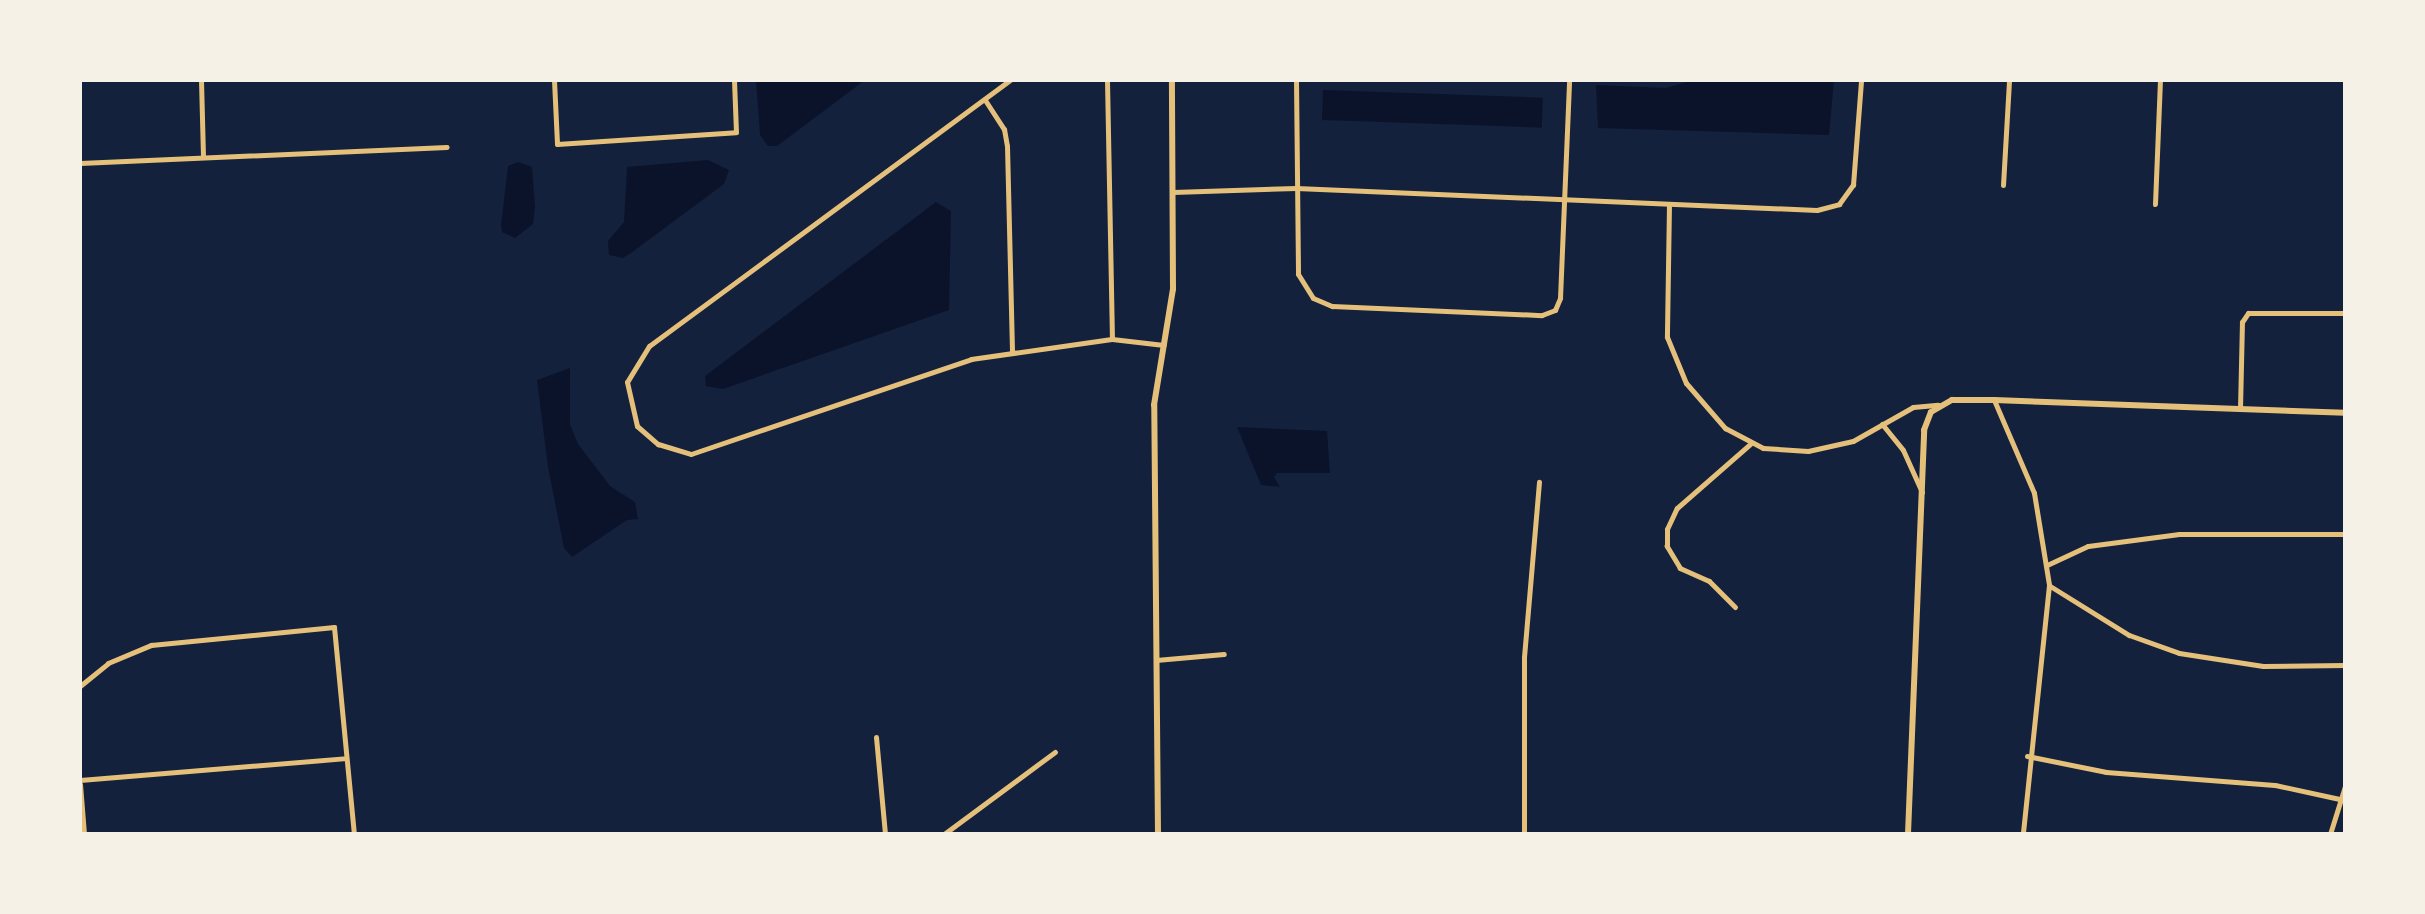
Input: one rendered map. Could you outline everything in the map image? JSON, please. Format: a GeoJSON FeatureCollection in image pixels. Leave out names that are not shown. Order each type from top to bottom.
{"type":"FeatureCollection","features":[{"type":"Feature","properties":{"kind":"street"},"geometry":{"type":"LineString","coordinates":[[201,80],[203,156]]}},
{"type":"Feature","properties":{"kind":"street"},"geometry":{"type":"LineString","coordinates":[[554,80],[557,144],[736,132],[734,80]]}},
{"type":"Feature","properties":{"kind":"street"},"geometry":{"type":"LineString","coordinates":[[1010,80],[649,346],[627,382],[637,426],[658,444],[691,454],[903,386],[948,365],[1112,339],[1164,345]]}},
{"type":"Feature","properties":{"kind":"street"},"geometry":{"type":"LineString","coordinates":[[1107,80],[1112,339]]}},
{"type":"Feature","properties":{"kind":"street"},"geometry":{"type":"LineString","coordinates":[[1158,834],[1154,405],[1173,289],[1172,80]]}},
{"type":"Feature","properties":{"kind":"street"},"geometry":{"type":"LineString","coordinates":[[1296,80],[1298,274],[1313,298],[1332,306],[1542,315],[1555,310],[1560,298],[1569,80]]}},
{"type":"Feature","properties":{"kind":"street"},"geometry":{"type":"LineString","coordinates":[[1173,192],[1296,188],[1817,210],[1839,204],[1853,185],[1861,80]]}},
{"type":"Feature","properties":{"kind":"street"},"geometry":{"type":"LineString","coordinates":[[2003,185],[2009,80]]}},
{"type":"Feature","properties":{"kind":"street"},"geometry":{"type":"LineString","coordinates":[[2155,204],[2160,80]]}},
{"type":"Feature","properties":{"kind":"street"},"geometry":{"type":"LineString","coordinates":[[985,100],[1004,129],[1007,146],[1012,353]]}},
{"type":"Feature","properties":{"kind":"street"},"geometry":{"type":"LineString","coordinates":[[80,163],[447,147]]}},
{"type":"Feature","properties":{"kind":"street"},"geometry":{"type":"LineString","coordinates":[[1669,204],[1665,323],[1674,361],[1686,383],[1725,428],[1750,444],[1784,453],[1808,451],[1853,441],[1913,407],[1994,400],[2345,413]]}},
{"type":"Feature","properties":{"kind":"street"},"geometry":{"type":"LineString","coordinates":[[2240,409],[2242,322],[2248,313],[2345,313]]}},
{"type":"Feature","properties":{"kind":"street"},"geometry":{"type":"LineString","coordinates":[[1994,400],[2034,493],[2049,585],[2027,756],[2023,834]]}},
{"type":"Feature","properties":{"kind":"street"},"geometry":{"type":"LineString","coordinates":[[1908,834],[1924,425],[1938,405]]}},
{"type":"Feature","properties":{"kind":"street"},"geometry":{"type":"LineString","coordinates":[[1882,424],[1903,450],[1922,492]]}},
{"type":"Feature","properties":{"kind":"street"},"geometry":{"type":"LineString","coordinates":[[1735,607],[1709,581],[1680,568],[1667,546],[1667,529],[1677,508],[1750,444]]}},
{"type":"Feature","properties":{"kind":"street"},"geometry":{"type":"LineString","coordinates":[[1524,834],[1524,657],[1539,482]]}},
{"type":"Feature","properties":{"kind":"street"},"geometry":{"type":"LineString","coordinates":[[2046,565],[2088,546],[2179,534],[2345,534]]}},
{"type":"Feature","properties":{"kind":"street"},"geometry":{"type":"LineString","coordinates":[[2049,585],[2129,635],[2179,653],[2263,666],[2345,665]]}},
{"type":"Feature","properties":{"kind":"street"},"geometry":{"type":"LineString","coordinates":[[80,686],[108,663],[151,645],[334,627],[354,834]]}},
{"type":"Feature","properties":{"kind":"street"},"geometry":{"type":"LineString","coordinates":[[1156,660],[1224,654]]}},
{"type":"Feature","properties":{"kind":"street"},"geometry":{"type":"LineString","coordinates":[[876,737],[885,834]]}},
{"type":"Feature","properties":{"kind":"street"},"geometry":{"type":"LineString","coordinates":[[944,834],[1055,752]]}},
{"type":"Feature","properties":{"kind":"street"},"geometry":{"type":"LineString","coordinates":[[2027,756],[2106,772],[2275,785],[2340,799]]}},
{"type":"Feature","properties":{"kind":"street"},"geometry":{"type":"LineString","coordinates":[[84,834],[80,782],[346,758]]}},
{"type":"Feature","properties":{"kind":"street"},"geometry":{"type":"LineString","coordinates":[[2330,834],[2345,786]]}},
{"type":"Feature","properties":{"kind":"water"},"geometry":{"type":"Polygon","coordinates":[[[756,80],[865,80],[777,146],[768,146],[760,135],[756,80]]]}},
{"type":"Feature","properties":{"kind":"water"},"geometry":{"type":"Polygon","coordinates":[[[1693,80],[1834,81],[1829,135],[1598,128],[1596,85],[1666,88],[1693,80]]]}},
{"type":"Feature","properties":{"kind":"water"},"geometry":{"type":"Polygon","coordinates":[[[1323,90],[1543,98],[1542,128],[1322,120],[1323,90]]]}},
{"type":"Feature","properties":{"kind":"water"},"geometry":{"type":"Polygon","coordinates":[[[708,160],[729,170],[724,184],[623,258],[609,255],[608,241],[624,222],[627,167],[708,160]]]}},
{"type":"Feature","properties":{"kind":"water"},"geometry":{"type":"Polygon","coordinates":[[[518,162],[532,167],[535,207],[533,224],[515,238],[502,232],[501,225],[508,166],[518,162]]]}},
{"type":"Feature","properties":{"kind":"water"},"geometry":{"type":"Polygon","coordinates":[[[936,202],[951,211],[949,310],[723,389],[706,386],[705,376],[936,202]]]}},
{"type":"Feature","properties":{"kind":"water"},"geometry":{"type":"Polygon","coordinates":[[[570,368],[570,424],[578,444],[610,486],[635,502],[638,519],[627,520],[572,557],[564,548],[548,467],[537,380],[570,368]]]}},
{"type":"Feature","properties":{"kind":"water"},"geometry":{"type":"Polygon","coordinates":[[[1237,427],[1327,431],[1330,473],[1277,473],[1274,477],[1280,487],[1261,485],[1237,427]]]}}]}
